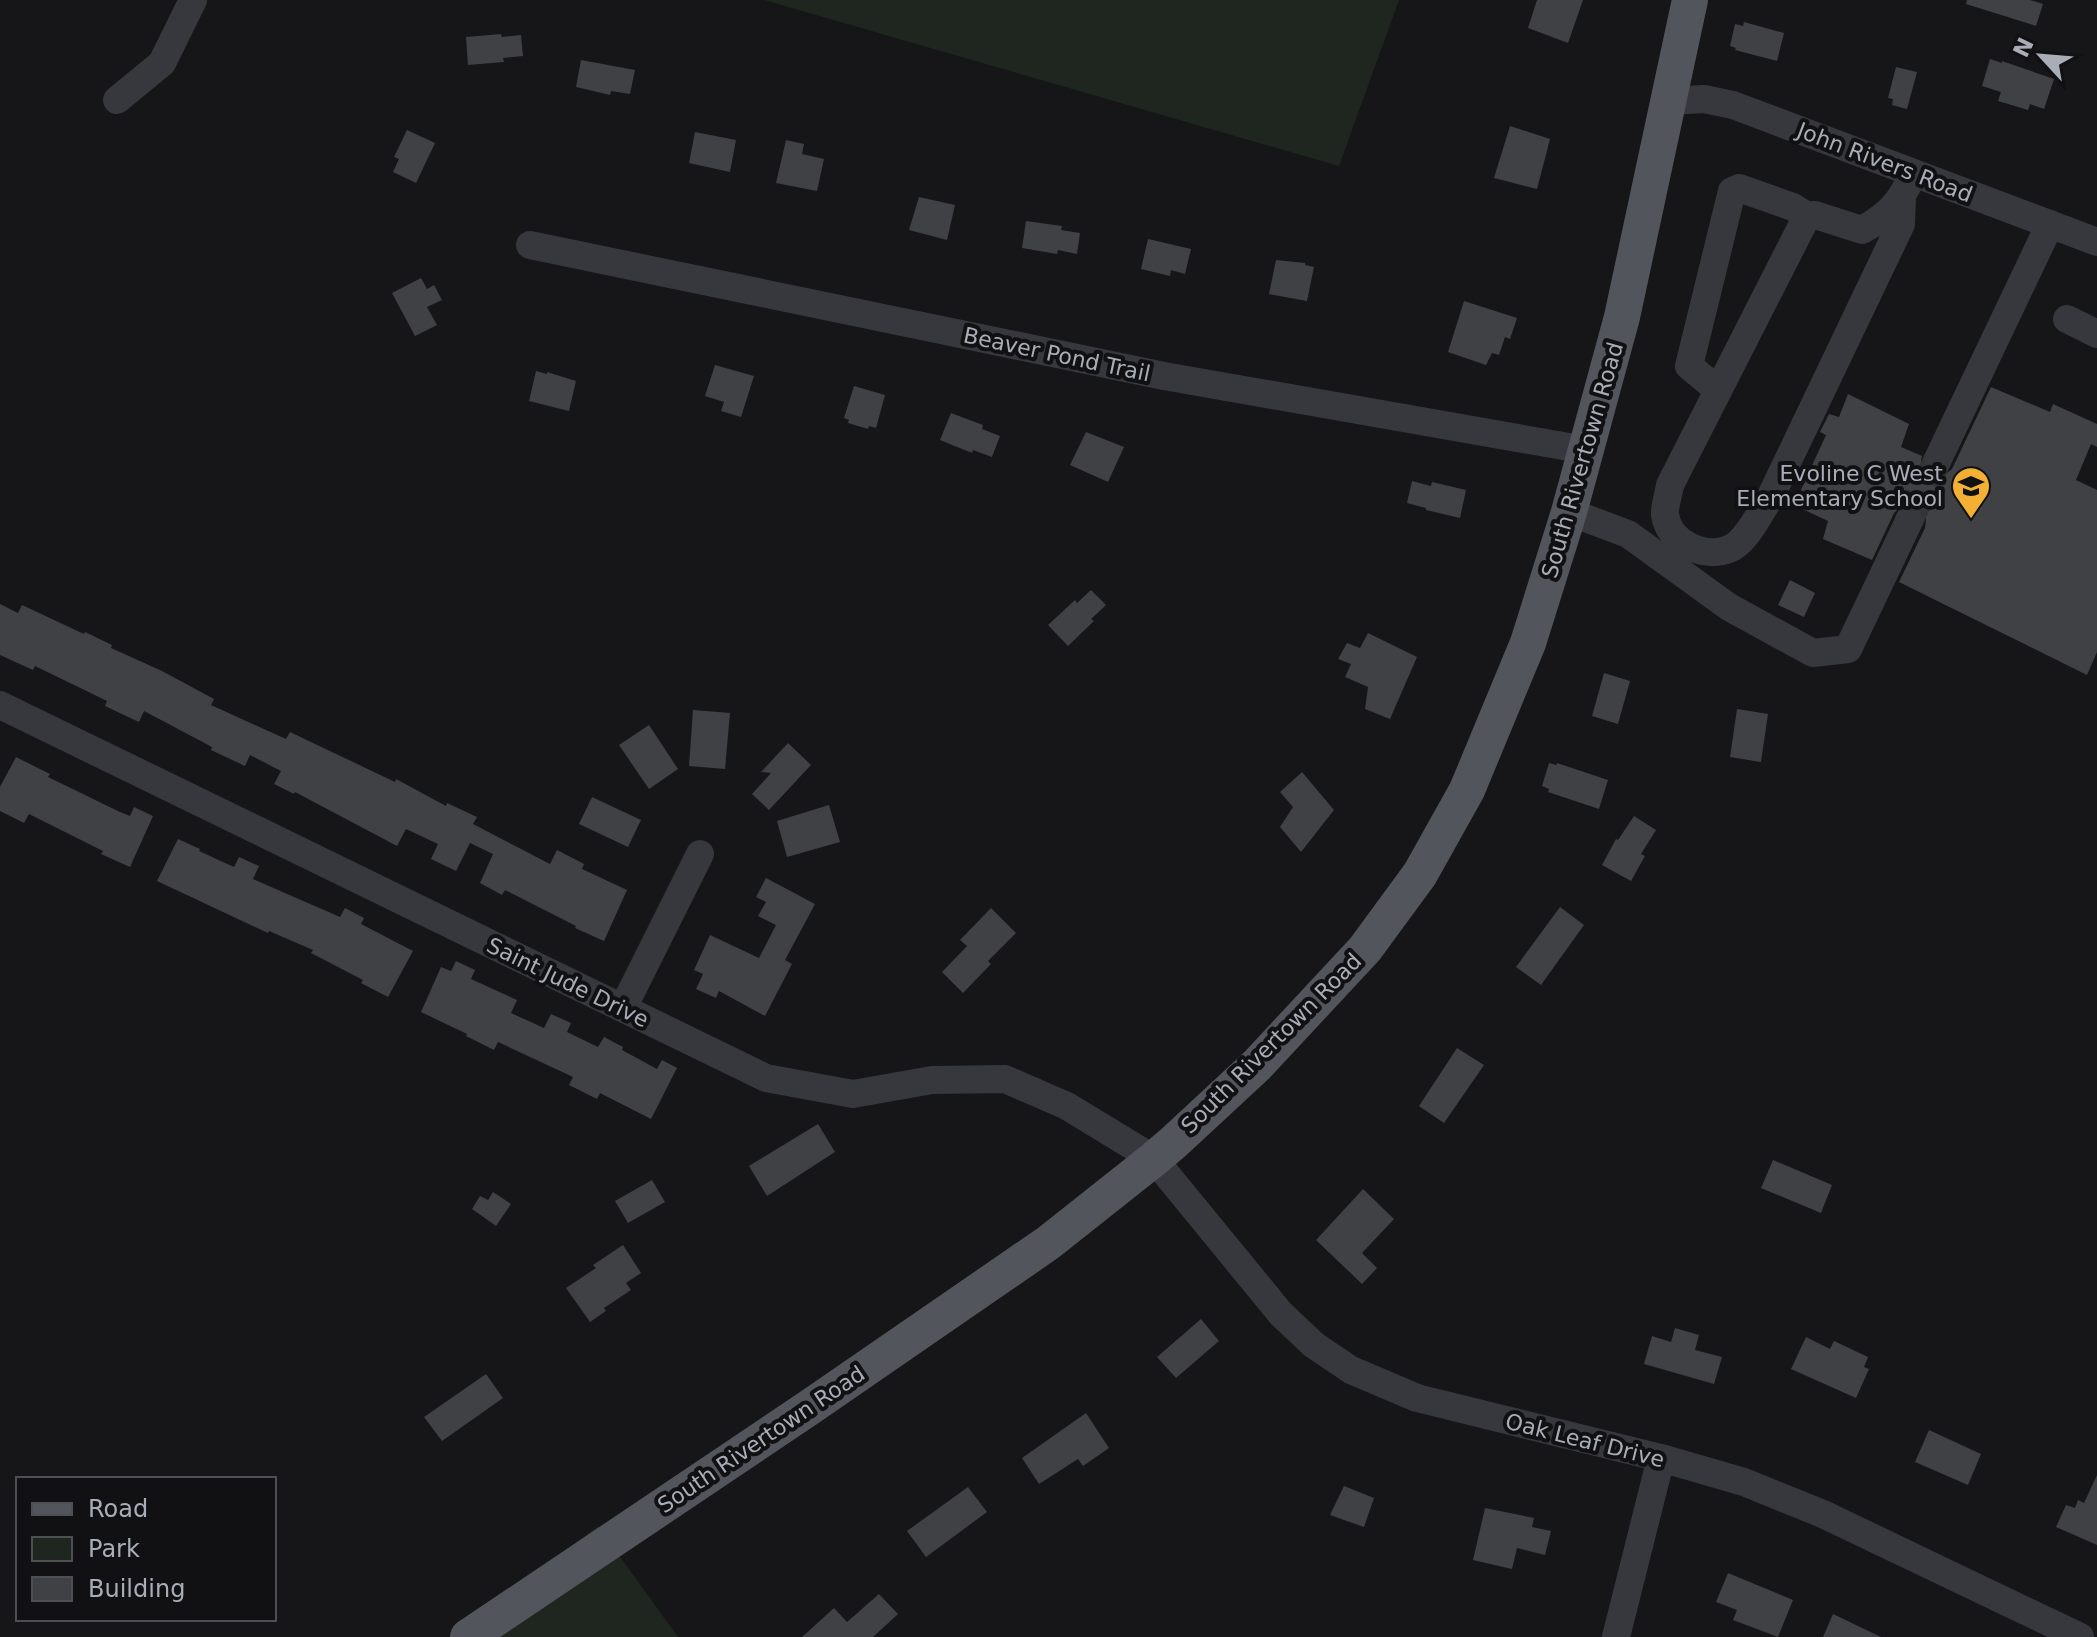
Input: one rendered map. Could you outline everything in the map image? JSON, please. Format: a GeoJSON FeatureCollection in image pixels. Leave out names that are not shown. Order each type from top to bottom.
{"type":"FeatureCollection","features":[{"type":"Feature","properties":{"kind":"main road","name":"South Rivertown Road"},"geometry":{"type":"LineString","coordinates":[[468,1637],[1048,1243],[1154,1159],[1257,1065],[1360,954],[1420,874],[1467,790],[1528,643],[1569,512],[1622,317],[1690,0]]}},
{"type":"Feature","properties":{"kind":"street"},"geometry":{"type":"LineString","coordinates":[[117,100],[162,63],[193,0]]}},
{"type":"Feature","properties":{"kind":"street","name":"John Rivers Road"},"geometry":{"type":"LineString","coordinates":[[1669,101],[1704,99],[1733,105],[1908,185],[2050,224],[2097,242]]}},
{"type":"Feature","properties":{"kind":"street"},"geometry":{"type":"LineString","coordinates":[[1718,390],[1689,366],[1732,191],[1739,188],[1793,207],[1807,216],[1815,215],[1862,230],[1883,218],[1908,185]]}},
{"type":"Feature","properties":{"kind":"street"},"geometry":{"type":"LineString","coordinates":[[1807,216],[1670,485],[1665,515],[1674,535],[1690,548],[1708,552],[1729,549],[1745,536],[1771,496],[1901,224],[1908,185]]}},
{"type":"Feature","properties":{"kind":"street"},"geometry":{"type":"LineString","coordinates":[[1938,459],[2050,224]]}},
{"type":"Feature","properties":{"kind":"street","name":"Beaver Pond Trail"},"geometry":{"type":"LineString","coordinates":[[530,245],[1164,376],[1586,450]]}},
{"type":"Feature","properties":{"kind":"street"},"geometry":{"type":"LineString","coordinates":[[2067,319],[2097,334]]}},
{"type":"Feature","properties":{"kind":"street"},"geometry":{"type":"LineString","coordinates":[[1569,512],[1628,534],[1729,607],[1813,653],[1848,649],[1909,521]]}},
{"type":"Feature","properties":{"kind":"street","name":"Saint Jude Drive"},"geometry":{"type":"LineString","coordinates":[[0,705],[766,1078],[853,1094],[932,1080],[1005,1079],[1067,1106],[1154,1159]]}},
{"type":"Feature","properties":{"kind":"street"},"geometry":{"type":"LineString","coordinates":[[623,1008],[700,854]]}},
{"type":"Feature","properties":{"kind":"street","name":"Oak Leaf Drive"},"geometry":{"type":"LineString","coordinates":[[1154,1159],[1281,1314],[1314,1345],[1351,1370],[1417,1398],[1661,1458],[1744,1482],[1823,1514],[2080,1637]]}},
{"type":"Feature","properties":{"kind":"street"},"geometry":{"type":"LineString","coordinates":[[1616,1637],[1661,1458]]}},
{"type":"Feature","properties":{"kind":"green space"},"geometry":{"type":"Polygon","coordinates":[[[764,0],[1399,0],[1339,166],[764,0]]]}},
{"type":"Feature","properties":{"kind":"green space"},"geometry":{"type":"Polygon","coordinates":[[[598,1526],[678,1637],[458,1637],[598,1526]]]}},
{"type":"Feature","properties":{"kind":"building"},"geometry":{"type":"Polygon","coordinates":[[[1537,0],[1583,0],[1568,43],[1528,28],[1537,0]]]}},
{"type":"Feature","properties":{"kind":"building"},"geometry":{"type":"Polygon","coordinates":[[[1967,0],[2030,0],[2043,4],[2036,26],[1966,4],[1967,0]]]}},
{"type":"Feature","properties":{"kind":"building"},"geometry":{"type":"Polygon","coordinates":[[[1744,22],[1784,33],[1777,61],[1730,46],[1735,24],[1743,26],[1744,22]]]}},
{"type":"Feature","properties":{"kind":"building"},"geometry":{"type":"Polygon","coordinates":[[[501,34],[502,37],[521,35],[523,56],[503,58],[504,62],[468,65],[466,37],[501,34]]]}},
{"type":"Feature","properties":{"kind":"building"},"geometry":{"type":"Polygon","coordinates":[[[1990,59],[2054,79],[2044,109],[2030,104],[2028,110],[1998,101],[2001,92],[1982,86],[1990,59]]]}},
{"type":"Feature","properties":{"kind":"building"},"geometry":{"type":"Polygon","coordinates":[[[581,60],[635,70],[630,94],[611,91],[610,95],[576,87],[581,60]]]}},
{"type":"Feature","properties":{"kind":"building"},"geometry":{"type":"Polygon","coordinates":[[[1896,67],[1917,72],[1907,109],[1892,105],[1893,99],[1888,98],[1896,67]]]}},
{"type":"Feature","properties":{"kind":"building"},"geometry":{"type":"Polygon","coordinates":[[[1510,126],[1550,139],[1537,189],[1494,178],[1510,126]]]}},
{"type":"Feature","properties":{"kind":"building"},"geometry":{"type":"Polygon","coordinates":[[[407,130],[435,143],[416,183],[393,172],[399,159],[394,157],[407,130]]]}},
{"type":"Feature","properties":{"kind":"building"},"geometry":{"type":"Polygon","coordinates":[[[695,132],[736,140],[730,172],[689,163],[695,132]]]}},
{"type":"Feature","properties":{"kind":"building"},"geometry":{"type":"Polygon","coordinates":[[[786,140],[804,144],[802,154],[824,159],[817,191],[776,183],[786,140]]]}},
{"type":"Feature","properties":{"kind":"building"},"geometry":{"type":"Polygon","coordinates":[[[919,197],[955,205],[947,240],[909,230],[919,197]]]}},
{"type":"Feature","properties":{"kind":"building"},"geometry":{"type":"Polygon","coordinates":[[[1026,221],[1062,226],[1061,230],[1080,233],[1077,254],[1022,248],[1026,221]]]}},
{"type":"Feature","properties":{"kind":"building"},"geometry":{"type":"Polygon","coordinates":[[[1148,239],[1191,249],[1185,274],[1171,270],[1170,276],[1141,269],[1148,239]]]}},
{"type":"Feature","properties":{"kind":"building"},"geometry":{"type":"Polygon","coordinates":[[[1276,260],[1314,267],[1307,301],[1269,294],[1276,260]]]}},
{"type":"Feature","properties":{"kind":"building"},"geometry":{"type":"Polygon","coordinates":[[[421,278],[427,289],[434,285],[442,300],[427,307],[437,325],[415,336],[392,293],[421,278]]]}},
{"type":"Feature","properties":{"kind":"building"},"geometry":{"type":"Polygon","coordinates":[[[1464,301],[1517,318],[1510,339],[1505,337],[1499,355],[1492,353],[1486,365],[1448,352],[1464,301]]]}},
{"type":"Feature","properties":{"kind":"building"},"geometry":{"type":"Polygon","coordinates":[[[715,365],[754,376],[741,417],[721,411],[724,402],[705,396],[715,365]]]}},
{"type":"Feature","properties":{"kind":"building"},"geometry":{"type":"Polygon","coordinates":[[[536,371],[576,381],[569,411],[529,401],[536,371]]]}},
{"type":"Feature","properties":{"kind":"building"},"geometry":{"type":"Polygon","coordinates":[[[854,386],[885,395],[876,428],[848,423],[849,420],[844,418],[854,386]]]}},
{"type":"Feature","properties":{"kind":"building"},"geometry":{"type":"Polygon","coordinates":[[[1991,387],[2050,412],[2053,404],[2097,424],[2097,447],[2091,444],[2076,480],[2097,490],[2097,652],[2087,675],[1899,582],[1925,528],[1926,519],[1917,506],[1907,504],[1894,513],[1872,560],[1823,539],[1828,521],[1794,505],[1826,435],[1820,432],[1829,414],[1839,417],[1848,394],[1909,424],[1901,447],[1922,456],[1925,469],[1939,476],[1952,469],[1991,387]]]}},
{"type":"Feature","properties":{"kind":"building"},"geometry":{"type":"Polygon","coordinates":[[[951,413],[983,425],[982,429],[1000,436],[992,457],[973,450],[972,453],[940,440],[951,413]]]}},
{"type":"Feature","properties":{"kind":"building"},"geometry":{"type":"Polygon","coordinates":[[[1086,432],[1124,447],[1108,482],[1070,465],[1086,432]]]}},
{"type":"Feature","properties":{"kind":"building"},"geometry":{"type":"Polygon","coordinates":[[[1412,481],[1466,490],[1460,518],[1407,503],[1412,481]]]}},
{"type":"Feature","properties":{"kind":"building"},"geometry":{"type":"Polygon","coordinates":[[[1790,580],[1815,593],[1804,617],[1778,605],[1790,580]]]}},
{"type":"Feature","properties":{"kind":"building"},"geometry":{"type":"Polygon","coordinates":[[[1091,590],[1106,605],[1068,646],[1048,625],[1091,590]]]}},
{"type":"Feature","properties":{"kind":"building"},"geometry":{"type":"Polygon","coordinates":[[[0,604],[18,613],[22,605],[85,632],[214,699],[211,705],[286,739],[290,732],[395,782],[396,779],[446,806],[447,803],[477,817],[473,824],[550,864],[557,850],[584,864],[582,869],[627,890],[604,941],[505,890],[502,895],[480,883],[493,854],[470,843],[456,871],[431,859],[438,844],[406,829],[397,846],[274,784],[281,771],[250,755],[245,766],[144,711],[139,722],[105,706],[107,701],[35,666],[33,670],[0,655],[0,604]]]}},
{"type":"Feature","properties":{"kind":"building"},"geometry":{"type":"Polygon","coordinates":[[[1368,633],[1417,657],[1390,719],[1365,709],[1368,687],[1345,677],[1351,664],[1338,659],[1347,643],[1360,648],[1368,633]]]}},
{"type":"Feature","properties":{"kind":"building"},"geometry":{"type":"Polygon","coordinates":[[[1604,673],[1630,681],[1618,724],[1592,716],[1604,673]]]}},
{"type":"Feature","properties":{"kind":"building"},"geometry":{"type":"Polygon","coordinates":[[[1737,709],[1768,714],[1761,762],[1730,757],[1737,709]]]}},
{"type":"Feature","properties":{"kind":"building"},"geometry":{"type":"Polygon","coordinates":[[[693,710],[730,713],[725,769],[689,766],[693,710]]]}},
{"type":"Feature","properties":{"kind":"building"},"geometry":{"type":"Polygon","coordinates":[[[649,725],[678,769],[649,789],[619,745],[649,725]]]}},
{"type":"Feature","properties":{"kind":"building"},"geometry":{"type":"Polygon","coordinates":[[[788,743],[811,765],[769,810],[752,794],[771,773],[761,772],[788,743]]]}},
{"type":"Feature","properties":{"kind":"building"},"geometry":{"type":"Polygon","coordinates":[[[16,757],[50,774],[48,777],[120,812],[130,816],[134,807],[153,816],[130,867],[29,814],[24,823],[0,811],[0,787],[16,757]]]}},
{"type":"Feature","properties":{"kind":"building"},"geometry":{"type":"Polygon","coordinates":[[[1549,763],[1608,780],[1599,809],[1548,792],[1549,789],[1542,786],[1549,763]]]}},
{"type":"Feature","properties":{"kind":"building"},"geometry":{"type":"Polygon","coordinates":[[[1302,772],[1334,810],[1301,852],[1280,827],[1293,807],[1280,792],[1302,772]]]}},
{"type":"Feature","properties":{"kind":"building"},"geometry":{"type":"Polygon","coordinates":[[[592,797],[641,820],[628,847],[579,824],[592,797]]]}},
{"type":"Feature","properties":{"kind":"building"},"geometry":{"type":"Polygon","coordinates":[[[829,805],[840,842],[787,857],[777,821],[829,805]]]}},
{"type":"Feature","properties":{"kind":"building"},"geometry":{"type":"Polygon","coordinates":[[[1634,816],[1656,830],[1641,854],[1645,856],[1631,881],[1602,865],[1616,839],[1634,816]]]}},
{"type":"Feature","properties":{"kind":"building"},"geometry":{"type":"Polygon","coordinates":[[[178,839],[234,867],[239,857],[259,866],[253,879],[340,917],[345,908],[364,918],[361,924],[413,951],[388,997],[311,953],[313,950],[268,933],[157,881],[178,839]]]}},
{"type":"Feature","properties":{"kind":"building"},"geometry":{"type":"Polygon","coordinates":[[[766,878],[815,904],[785,960],[792,964],[765,1016],[719,991],[716,998],[696,989],[703,974],[694,970],[710,935],[759,958],[776,925],[758,916],[766,902],[756,897],[766,878]]]}},
{"type":"Feature","properties":{"kind":"building"},"geometry":{"type":"Polygon","coordinates":[[[1560,907],[1584,925],[1541,985],[1516,967],[1560,907]]]}},
{"type":"Feature","properties":{"kind":"building"},"geometry":{"type":"Polygon","coordinates":[[[991,908],[1016,933],[988,961],[991,964],[963,993],[942,972],[967,946],[960,940],[991,908]]]}},
{"type":"Feature","properties":{"kind":"building"},"geometry":{"type":"Polygon","coordinates":[[[456,961],[475,970],[471,979],[517,1000],[511,1013],[544,1028],[551,1014],[571,1023],[567,1032],[598,1047],[604,1037],[657,1069],[662,1060],[677,1068],[651,1119],[600,1093],[597,1099],[569,1085],[573,1077],[498,1042],[494,1050],[421,1012],[441,967],[451,971],[456,961]]]}},
{"type":"Feature","properties":{"kind":"building"},"geometry":{"type":"Polygon","coordinates":[[[1457,1048],[1484,1065],[1444,1123],[1419,1106],[1457,1048]]]}},
{"type":"Feature","properties":{"kind":"building"},"geometry":{"type":"Polygon","coordinates":[[[818,1124],[835,1152],[767,1196],[749,1166],[818,1124]]]}},
{"type":"Feature","properties":{"kind":"building"},"geometry":{"type":"Polygon","coordinates":[[[1773,1160],[1832,1185],[1821,1213],[1761,1188],[1773,1160]]]}},
{"type":"Feature","properties":{"kind":"building"},"geometry":{"type":"Polygon","coordinates":[[[652,1180],[665,1202],[628,1223],[615,1201],[652,1180]]]}},
{"type":"Feature","properties":{"kind":"building"},"geometry":{"type":"Polygon","coordinates":[[[1363,1189],[1394,1219],[1362,1253],[1377,1268],[1362,1284],[1316,1240],[1363,1189]]]}},
{"type":"Feature","properties":{"kind":"building"},"geometry":{"type":"Polygon","coordinates":[[[493,1192],[511,1204],[496,1226],[472,1209],[480,1196],[488,1200],[493,1192]]]}},
{"type":"Feature","properties":{"kind":"building"},"geometry":{"type":"Polygon","coordinates":[[[623,1245],[641,1273],[626,1283],[631,1290],[604,1308],[606,1311],[590,1322],[566,1288],[623,1245]]]}},
{"type":"Feature","properties":{"kind":"building"},"geometry":{"type":"Polygon","coordinates":[[[1201,1319],[1219,1341],[1176,1378],[1157,1357],[1201,1319]]]}},
{"type":"Feature","properties":{"kind":"building"},"geometry":{"type":"Polygon","coordinates":[[[1675,1328],[1699,1335],[1695,1350],[1722,1357],[1714,1384],[1644,1364],[1652,1336],[1671,1342],[1675,1328]]]}},
{"type":"Feature","properties":{"kind":"building"},"geometry":{"type":"Polygon","coordinates":[[[1806,1337],[1830,1349],[1834,1341],[1868,1357],[1864,1367],[1869,1369],[1856,1398],[1791,1369],[1806,1337]]]}},
{"type":"Feature","properties":{"kind":"building"},"geometry":{"type":"Polygon","coordinates":[[[486,1374],[503,1398],[442,1441],[424,1417],[486,1374]]]}},
{"type":"Feature","properties":{"kind":"building"},"geometry":{"type":"Polygon","coordinates":[[[1086,1413],[1109,1448],[1083,1466],[1078,1459],[1039,1484],[1022,1458],[1086,1413]]]}},
{"type":"Feature","properties":{"kind":"building"},"geometry":{"type":"Polygon","coordinates":[[[1929,1430],[1981,1454],[1968,1485],[1915,1462],[1929,1430]]]}},
{"type":"Feature","properties":{"kind":"building"},"geometry":{"type":"Polygon","coordinates":[[[2097,1475],[2097,1545],[2056,1527],[2066,1505],[2075,1508],[2078,1500],[2084,1503],[2097,1475]]]}},
{"type":"Feature","properties":{"kind":"building"},"geometry":{"type":"Polygon","coordinates":[[[1344,1486],[1374,1498],[1364,1527],[1330,1515],[1344,1486]]]}},
{"type":"Feature","properties":{"kind":"building"},"geometry":{"type":"Polygon","coordinates":[[[968,1487],[987,1512],[926,1557],[907,1531],[968,1487]]]}},
{"type":"Feature","properties":{"kind":"building"},"geometry":{"type":"Polygon","coordinates":[[[1485,1508],[1534,1518],[1532,1527],[1551,1531],[1545,1555],[1517,1548],[1512,1569],[1473,1560],[1485,1508]]]}},
{"type":"Feature","properties":{"kind":"building"},"geometry":{"type":"Polygon","coordinates":[[[1728,1573],[1793,1600],[1778,1637],[1733,1620],[1737,1610],[1716,1602],[1728,1573]]]}},
{"type":"Feature","properties":{"kind":"building"},"geometry":{"type":"Polygon","coordinates":[[[879,1594],[898,1614],[873,1637],[802,1637],[834,1608],[847,1622],[879,1594]]]}},
{"type":"Feature","properties":{"kind":"building"},"geometry":{"type":"Polygon","coordinates":[[[1833,1614],[1881,1637],[1823,1637],[1833,1614]]]}},
{"type":"Feature","properties":{"kind":"tunnel"},"geometry":{"type":"LineString","coordinates":[[1909,521],[1938,459]]}},
{"type":"Feature","properties":{"kind":"place","name":"Evoline C West Elementary School"},"geometry":{"type":"Point","coordinates":[1971,520]}}]}
